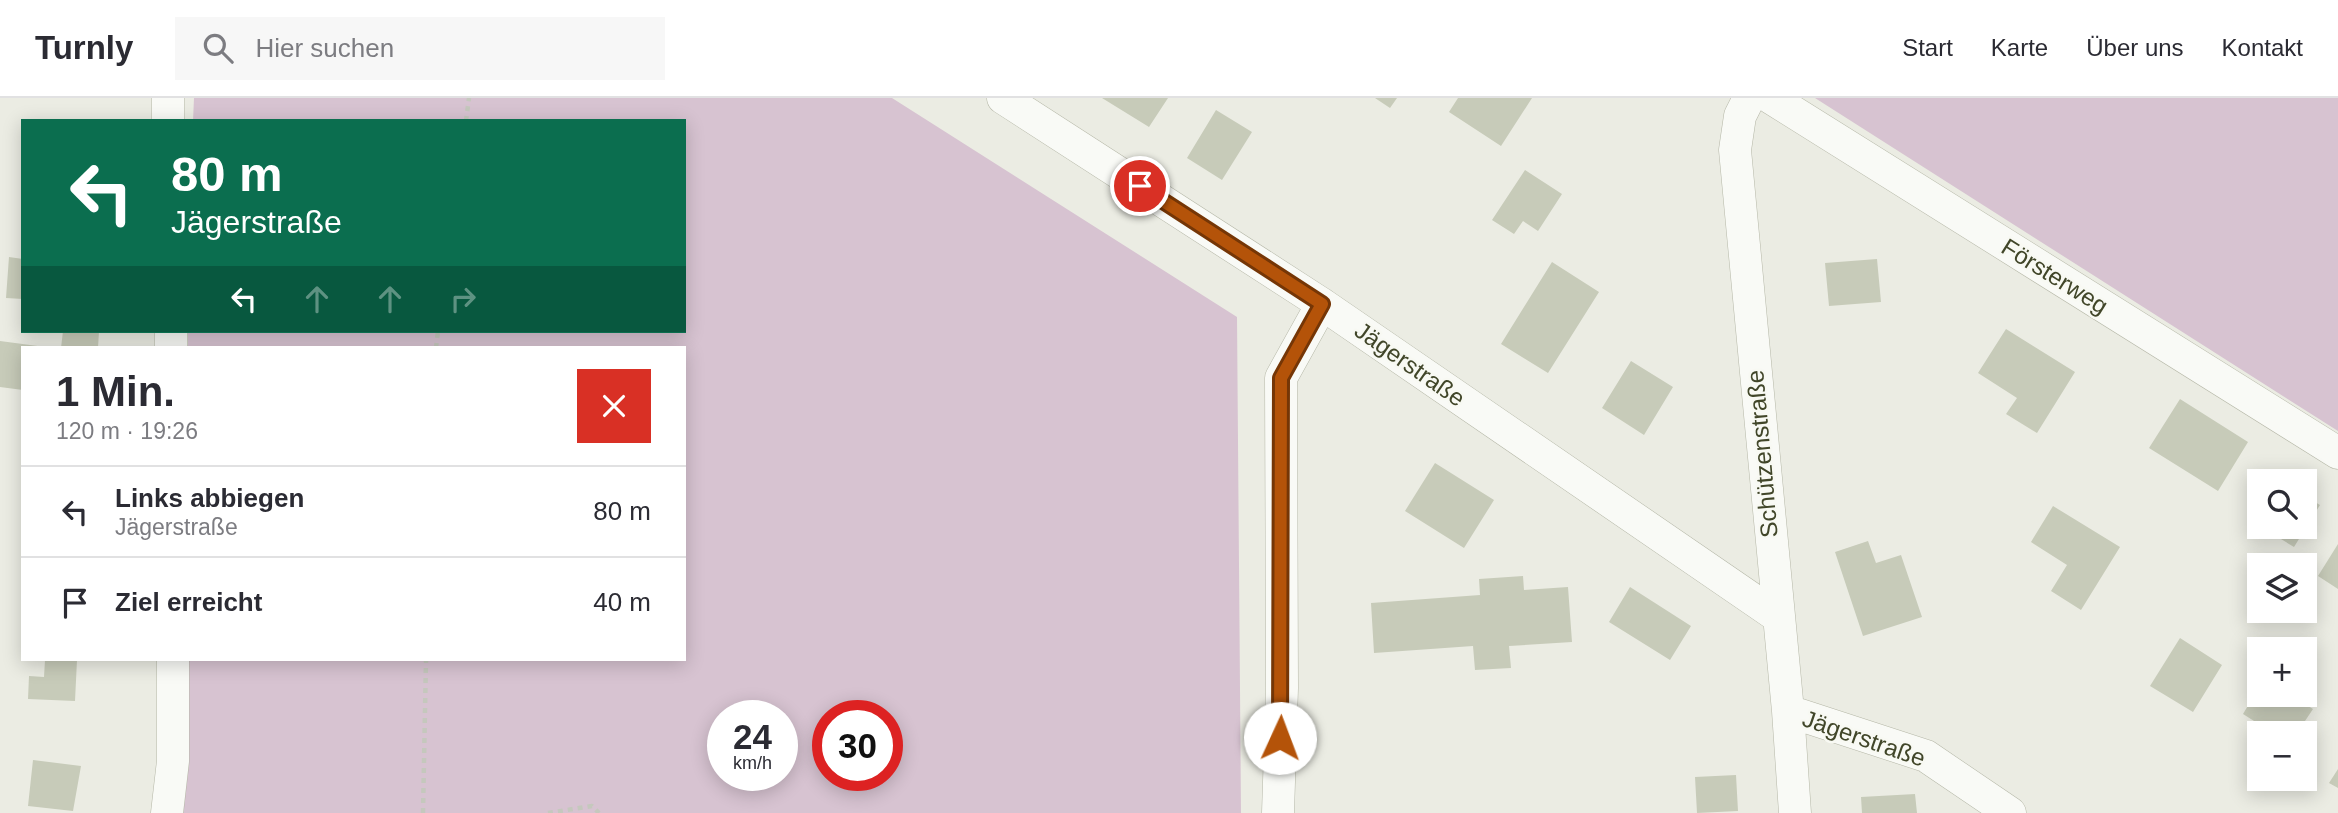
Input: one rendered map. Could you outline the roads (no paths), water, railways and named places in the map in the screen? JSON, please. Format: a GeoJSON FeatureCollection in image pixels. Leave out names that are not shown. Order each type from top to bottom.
{"type":"FeatureCollection","features":[{"type":"Feature","properties":{"kind":"street"},"geometry":{"type":"LineString","coordinates":[[168,98],[168,119]]}},
{"type":"Feature","properties":{"kind":"street","name":"Jägerstraße"},"geometry":{"type":"LineString","coordinates":[[1003,98],[1322,304],[1777,616]]}},
{"type":"Feature","properties":{"kind":"street","name":"Schützenstraße"},"geometry":{"type":"LineString","coordinates":[[1749,98],[1740,116],[1735,150],[1788,711],[1794,813]]}},
{"type":"Feature","properties":{"kind":"street","name":"Försterweg"},"geometry":{"type":"LineString","coordinates":[[1771,98],[2338,453]]}},
{"type":"Feature","properties":{"kind":"street"},"geometry":{"type":"LineString","coordinates":[[1278,813],[1282,688],[1281,378],[1322,304]]}},
{"type":"Feature","properties":{"kind":"street"},"geometry":{"type":"LineString","coordinates":[[167,813],[173,761],[173,661]]}},
{"type":"Feature","properties":{"kind":"street","name":"Jägerstraße"},"geometry":{"type":"LineString","coordinates":[[1788,711],[1926,756],[2010,813]]}}]}
